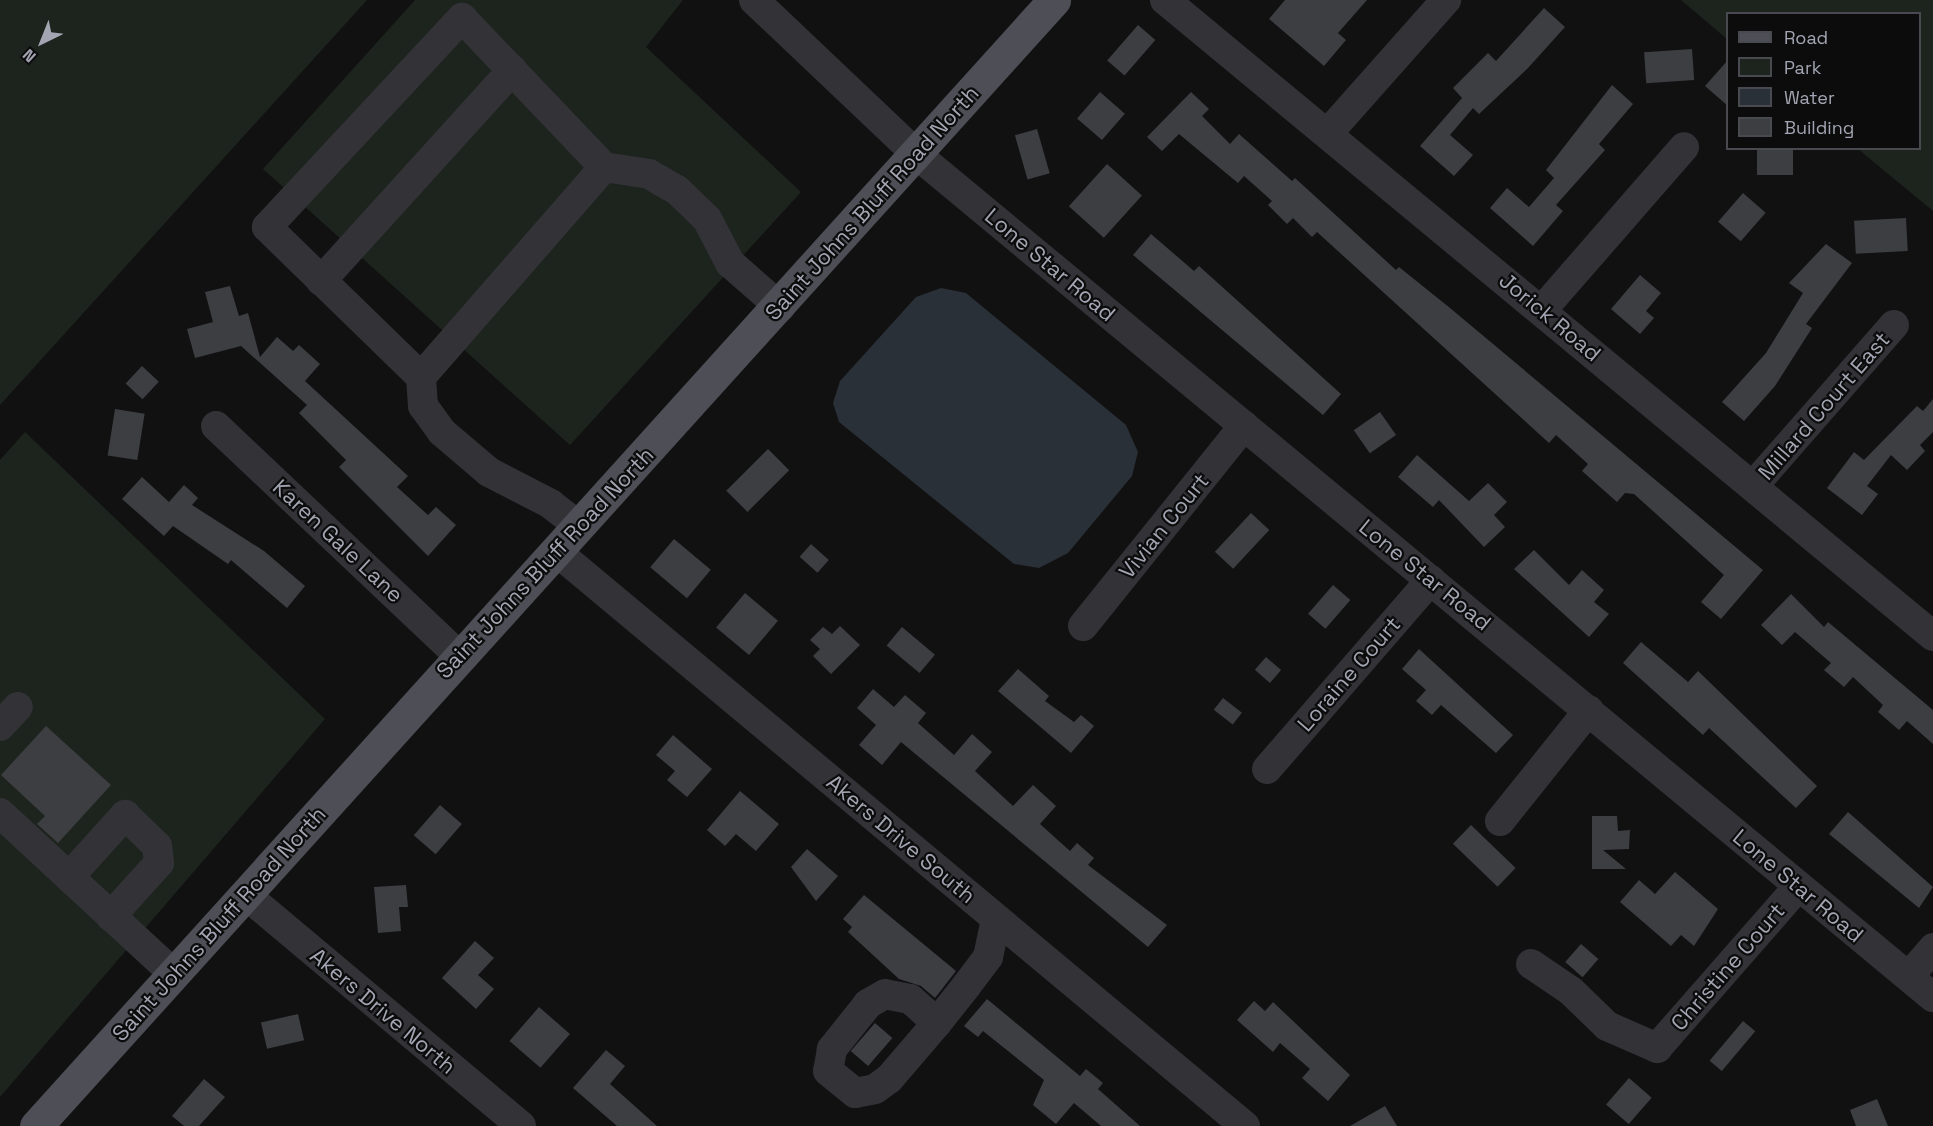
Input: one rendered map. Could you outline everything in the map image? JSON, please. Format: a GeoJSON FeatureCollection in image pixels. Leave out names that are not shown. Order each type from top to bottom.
{"type":"FeatureCollection","features":[{"type":"Feature","properties":{"kind":"main road","name":"Saint Johns Bluff Road North"},"geometry":{"type":"LineString","coordinates":[[36,1126],[459,656],[780,307],[1054,0]]}},
{"type":"Feature","properties":{"kind":"street","name":"Lone Star Road"},"geometry":{"type":"LineString","coordinates":[[754,0],[916,154],[1933,997]]}},
{"type":"Feature","properties":{"kind":"street","name":"Jorick Road"},"geometry":{"type":"LineString","coordinates":[[1165,0],[1933,636]]}},
{"type":"Feature","properties":{"kind":"street"},"geometry":{"type":"LineString","coordinates":[[1328,133],[1446,0]]}},
{"type":"Feature","properties":{"kind":"street"},"geometry":{"type":"LineString","coordinates":[[580,527],[551,504],[489,472],[442,432],[423,406],[421,377],[267,228],[462,18],[604,167],[649,174],[677,190],[707,219],[730,263],[780,307]]}},
{"type":"Feature","properties":{"kind":"street"},"geometry":{"type":"LineString","coordinates":[[321,281],[512,70]]}},
{"type":"Feature","properties":{"kind":"street"},"geometry":{"type":"LineString","coordinates":[[1542,310],[1684,147]]}},
{"type":"Feature","properties":{"kind":"street"},"geometry":{"type":"LineString","coordinates":[[421,377],[604,167]]}},
{"type":"Feature","properties":{"kind":"street","name":"Millard Court East"},"geometry":{"type":"LineString","coordinates":[[1753,486],[1894,325]]}},
{"type":"Feature","properties":{"kind":"street","name":"Karen Gale Lane"},"geometry":{"type":"LineString","coordinates":[[216,426],[459,656]]}},
{"type":"Feature","properties":{"kind":"street","name":"Vivian Court"},"geometry":{"type":"LineString","coordinates":[[1083,626],[1244,426]]}},
{"type":"Feature","properties":{"kind":"street","name":"Akers Drive South"},"geometry":{"type":"LineString","coordinates":[[557,552],[1245,1126]]}},
{"type":"Feature","properties":{"kind":"street","name":"Loraine Court"},"geometry":{"type":"LineString","coordinates":[[1267,769],[1431,580]]}},
{"type":"Feature","properties":{"kind":"street"},"geometry":{"type":"LineString","coordinates":[[1500,821],[1589,711]]}},
{"type":"Feature","properties":{"kind":"street"},"geometry":{"type":"LineString","coordinates":[[0,813],[174,974]]}},
{"type":"Feature","properties":{"kind":"street"},"geometry":{"type":"LineString","coordinates":[[69,877],[125,815],[157,846],[159,862],[111,916]]}},
{"type":"Feature","properties":{"kind":"street","name":"Christine Court"},"geometry":{"type":"LineString","coordinates":[[1531,964],[1571,991],[1607,1026],[1657,1048],[1799,886]]}},
{"type":"Feature","properties":{"kind":"street","name":"Akers Drive North"},"geometry":{"type":"LineString","coordinates":[[246,895],[521,1126]]}},
{"type":"Feature","properties":{"kind":"street"},"geometry":{"type":"LineString","coordinates":[[937,1023],[988,957],[996,919]]}},
{"type":"Feature","properties":{"kind":"street"},"geometry":{"type":"LineString","coordinates":[[1909,976],[1933,948]]}},
{"type":"Feature","properties":{"kind":"green space"},"geometry":{"type":"Polygon","coordinates":[[[0,0],[367,0],[0,405],[0,0]]]}},
{"type":"Feature","properties":{"kind":"green space"},"geometry":{"type":"Polygon","coordinates":[[[415,0],[683,0],[646,47],[801,192],[570,445],[263,169],[415,0]]]}},
{"type":"Feature","properties":{"kind":"green space"},"geometry":{"type":"Polygon","coordinates":[[[1681,0],[1933,0],[1933,211],[1859,150],[1921,150],[1921,12],[1726,12],[1726,38],[1681,0]]]}},
{"type":"Feature","properties":{"kind":"green space"},"geometry":{"type":"Polygon","coordinates":[[[25,432],[325,719],[0,1097],[0,460],[25,432]]]}},
{"type":"Feature","properties":{"kind":"water"},"geometry":{"type":"Polygon","coordinates":[[[941,288],[966,293],[1126,425],[1138,452],[1132,476],[1068,553],[1039,568],[1014,564],[839,422],[833,403],[840,381],[916,297],[941,288]]]}},
{"type":"Feature","properties":{"kind":"building"},"geometry":{"type":"Polygon","coordinates":[[[1285,0],[1367,0],[1338,33],[1346,40],[1324,66],[1269,19],[1285,0]]]}},
{"type":"Feature","properties":{"kind":"building"},"geometry":{"type":"Polygon","coordinates":[[[1544,8],[1565,27],[1528,68],[1479,114],[1473,108],[1450,135],[1473,155],[1454,176],[1420,146],[1462,98],[1453,88],[1488,53],[1496,61],[1544,8]]]}},
{"type":"Feature","properties":{"kind":"building"},"geometry":{"type":"Polygon","coordinates":[[[1138,25],[1155,40],[1125,76],[1107,60],[1138,25]]]}},
{"type":"Feature","properties":{"kind":"building"},"geometry":{"type":"Polygon","coordinates":[[[1692,49],[1694,80],[1646,83],[1644,52],[1692,49]]]}},
{"type":"Feature","properties":{"kind":"building"},"geometry":{"type":"Polygon","coordinates":[[[1726,62],[1726,104],[1705,86],[1726,62]]]}},
{"type":"Feature","properties":{"kind":"building"},"geometry":{"type":"Polygon","coordinates":[[[1612,85],[1633,104],[1599,144],[1605,150],[1556,205],[1563,211],[1533,246],[1490,208],[1507,188],[1529,207],[1554,178],[1546,170],[1612,85]]]}},
{"type":"Feature","properties":{"kind":"building"},"geometry":{"type":"Polygon","coordinates":[[[1100,92],[1125,114],[1102,140],[1077,118],[1100,92]]]}},
{"type":"Feature","properties":{"kind":"building"},"geometry":{"type":"Polygon","coordinates":[[[1191,92],[1209,109],[1202,116],[1230,144],[1239,134],[1292,181],[1295,178],[1396,270],[1399,267],[1450,308],[1763,570],[1721,619],[1701,602],[1724,575],[1634,494],[1625,493],[1617,502],[1582,471],[1588,464],[1556,435],[1549,443],[1317,232],[1312,237],[1293,218],[1287,224],[1268,205],[1272,201],[1244,176],[1238,183],[1179,134],[1162,151],[1147,137],[1191,92]]]}},
{"type":"Feature","properties":{"kind":"building"},"geometry":{"type":"Polygon","coordinates":[[[1037,129],[1050,173],[1028,180],[1015,135],[1037,129]]]}},
{"type":"Feature","properties":{"kind":"building"},"geometry":{"type":"Polygon","coordinates":[[[1757,150],[1793,150],[1793,175],[1757,175],[1757,150]]]}},
{"type":"Feature","properties":{"kind":"building"},"geometry":{"type":"Polygon","coordinates":[[[1107,164],[1142,195],[1104,238],[1069,206],[1107,164]]]}},
{"type":"Feature","properties":{"kind":"building"},"geometry":{"type":"Polygon","coordinates":[[[1743,193],[1766,213],[1741,241],[1718,222],[1743,193]]]}},
{"type":"Feature","properties":{"kind":"building"},"geometry":{"type":"Polygon","coordinates":[[[1906,218],[1908,251],[1856,254],[1854,221],[1906,218]]]}},
{"type":"Feature","properties":{"kind":"building"},"geometry":{"type":"Polygon","coordinates":[[[1151,234],[1194,271],[1199,266],[1341,394],[1323,415],[1133,255],[1151,234]]]}},
{"type":"Feature","properties":{"kind":"building"},"geometry":{"type":"Polygon","coordinates":[[[1826,244],[1852,263],[1806,324],[1812,328],[1775,386],[1744,421],[1722,402],[1766,353],[1803,293],[1789,283],[1826,244]]]}},
{"type":"Feature","properties":{"kind":"building"},"geometry":{"type":"Polygon","coordinates":[[[1640,275],[1661,293],[1646,311],[1654,318],[1640,334],[1611,309],[1640,275]]]}},
{"type":"Feature","properties":{"kind":"building"},"geometry":{"type":"Polygon","coordinates":[[[230,286],[239,316],[248,313],[260,357],[277,337],[293,351],[299,345],[320,364],[305,381],[408,476],[397,487],[428,515],[436,507],[456,525],[428,556],[339,467],[346,460],[299,413],[307,405],[241,346],[195,358],[187,329],[213,322],[205,292],[230,286]]]}},
{"type":"Feature","properties":{"kind":"building"},"geometry":{"type":"Polygon","coordinates":[[[142,366],[159,382],[142,399],[126,384],[142,366]]]}},
{"type":"Feature","properties":{"kind":"building"},"geometry":{"type":"Polygon","coordinates":[[[1933,399],[1933,432],[1920,445],[1925,451],[1907,470],[1891,455],[1867,486],[1878,494],[1862,515],[1827,488],[1854,452],[1864,460],[1917,406],[1923,411],[1933,399]]]}},
{"type":"Feature","properties":{"kind":"building"},"geometry":{"type":"Polygon","coordinates":[[[115,409],[145,414],[137,460],[108,455],[115,409]]]}},
{"type":"Feature","properties":{"kind":"building"},"geometry":{"type":"Polygon","coordinates":[[[1380,412],[1396,435],[1370,453],[1354,430],[1380,412]]]}},
{"type":"Feature","properties":{"kind":"building"},"geometry":{"type":"Polygon","coordinates":[[[768,449],[789,470],[747,512],[726,491],[768,449]]]}},
{"type":"Feature","properties":{"kind":"building"},"geometry":{"type":"Polygon","coordinates":[[[1417,455],[1469,501],[1488,483],[1507,502],[1494,515],[1505,527],[1484,547],[1439,500],[1433,507],[1398,477],[1417,455]]]}},
{"type":"Feature","properties":{"kind":"building"},"geometry":{"type":"Polygon","coordinates":[[[142,477],[169,502],[184,485],[198,498],[192,505],[264,551],[305,586],[287,608],[231,560],[228,564],[173,526],[164,536],[122,499],[142,477]]]}},
{"type":"Feature","properties":{"kind":"building"},"geometry":{"type":"Polygon","coordinates":[[[1251,513],[1269,530],[1233,569],[1215,552],[1251,513]]]}},
{"type":"Feature","properties":{"kind":"building"},"geometry":{"type":"Polygon","coordinates":[[[674,539],[711,570],[687,598],[650,567],[674,539]]]}},
{"type":"Feature","properties":{"kind":"building"},"geometry":{"type":"Polygon","coordinates":[[[811,544],[829,560],[817,573],[800,557],[811,544]]]}},
{"type":"Feature","properties":{"kind":"building"},"geometry":{"type":"Polygon","coordinates":[[[1534,550],[1569,585],[1582,570],[1604,590],[1594,602],[1609,614],[1589,637],[1514,569],[1534,550]]]}},
{"type":"Feature","properties":{"kind":"building"},"geometry":{"type":"Polygon","coordinates":[[[1333,585],[1350,600],[1325,629],[1308,614],[1333,585]]]}},
{"type":"Feature","properties":{"kind":"building"},"geometry":{"type":"Polygon","coordinates":[[[745,593],[778,621],[749,655],[716,627],[745,593]]]}},
{"type":"Feature","properties":{"kind":"building"},"geometry":{"type":"Polygon","coordinates":[[[1791,594],[1824,627],[1828,622],[1933,710],[1933,744],[1907,721],[1899,730],[1878,712],[1883,705],[1853,677],[1844,687],[1824,670],[1831,663],[1795,632],[1782,645],[1761,625],[1791,594]]]}},
{"type":"Feature","properties":{"kind":"building"},"geometry":{"type":"Polygon","coordinates":[[[840,626],[860,645],[831,674],[813,656],[820,649],[810,640],[823,627],[832,634],[840,626]]]}},
{"type":"Feature","properties":{"kind":"building"},"geometry":{"type":"Polygon","coordinates":[[[902,627],[935,655],[920,673],[887,645],[902,627]]]}},
{"type":"Feature","properties":{"kind":"building"},"geometry":{"type":"Polygon","coordinates":[[[1641,642],[1688,682],[1698,671],[1817,786],[1796,808],[1709,728],[1703,735],[1623,663],[1641,642]]]}},
{"type":"Feature","properties":{"kind":"building"},"geometry":{"type":"Polygon","coordinates":[[[1419,649],[1513,735],[1496,753],[1441,705],[1432,715],[1416,701],[1426,690],[1402,669],[1419,649]]]}},
{"type":"Feature","properties":{"kind":"building"},"geometry":{"type":"Polygon","coordinates":[[[1266,657],[1281,670],[1270,683],[1255,670],[1266,657]]]}},
{"type":"Feature","properties":{"kind":"building"},"geometry":{"type":"Polygon","coordinates":[[[1018,669],[1049,696],[1045,701],[1074,722],[1081,715],[1094,726],[1071,753],[998,691],[1018,669]]]}},
{"type":"Feature","properties":{"kind":"building"},"geometry":{"type":"Polygon","coordinates":[[[873,689],[894,707],[905,695],[926,713],[918,723],[954,755],[972,734],[992,752],[975,771],[1013,806],[1033,785],[1056,806],[1040,824],[1070,851],[1077,843],[1094,858],[1088,865],[1167,925],[1148,947],[901,742],[882,765],[859,745],[876,725],[857,708],[873,689]]]}},
{"type":"Feature","properties":{"kind":"building"},"geometry":{"type":"Polygon","coordinates":[[[1223,698],[1242,713],[1233,725],[1214,710],[1223,698]]]}},
{"type":"Feature","properties":{"kind":"building"},"geometry":{"type":"Polygon","coordinates":[[[46,726],[111,785],[58,843],[37,824],[45,816],[1,775],[46,726]]]}},
{"type":"Feature","properties":{"kind":"building"},"geometry":{"type":"Polygon","coordinates":[[[673,735],[712,769],[687,797],[667,780],[675,771],[656,755],[673,735]]]}},
{"type":"Feature","properties":{"kind":"building"},"geometry":{"type":"Polygon","coordinates":[[[740,791],[779,824],[756,851],[736,834],[725,846],[707,830],[740,791]]]}},
{"type":"Feature","properties":{"kind":"building"},"geometry":{"type":"Polygon","coordinates":[[[440,805],[462,824],[436,854],[414,835],[440,805]]]}},
{"type":"Feature","properties":{"kind":"building"},"geometry":{"type":"Polygon","coordinates":[[[1848,812],[1933,887],[1919,908],[1829,834],[1848,812]]]}},
{"type":"Feature","properties":{"kind":"building"},"geometry":{"type":"Polygon","coordinates":[[[1592,816],[1617,816],[1618,831],[1630,830],[1629,849],[1603,850],[1626,869],[1592,869],[1592,816]]]}},
{"type":"Feature","properties":{"kind":"building"},"geometry":{"type":"Polygon","coordinates":[[[1471,825],[1516,868],[1498,887],[1453,844],[1471,825]]]}},
{"type":"Feature","properties":{"kind":"building"},"geometry":{"type":"Polygon","coordinates":[[[807,849],[838,876],[816,901],[791,867],[807,849]]]}},
{"type":"Feature","properties":{"kind":"building"},"geometry":{"type":"Polygon","coordinates":[[[1675,872],[1718,909],[1694,946],[1681,935],[1671,946],[1620,902],[1639,880],[1655,894],[1675,872]]]}},
{"type":"Feature","properties":{"kind":"building"},"geometry":{"type":"Polygon","coordinates":[[[406,885],[408,907],[399,907],[401,931],[378,933],[374,887],[406,885]]]}},
{"type":"Feature","properties":{"kind":"building"},"geometry":{"type":"Polygon","coordinates":[[[864,895],[956,971],[935,998],[921,986],[899,979],[848,932],[852,927],[843,919],[864,895]]]}},
{"type":"Feature","properties":{"kind":"building"},"geometry":{"type":"Polygon","coordinates":[[[475,941],[494,958],[478,975],[494,989],[476,1009],[442,978],[475,941]]]}},
{"type":"Feature","properties":{"kind":"building"},"geometry":{"type":"Polygon","coordinates":[[[1581,944],[1598,959],[1583,977],[1565,962],[1581,944]]]}},
{"type":"Feature","properties":{"kind":"building"},"geometry":{"type":"Polygon","coordinates":[[[987,999],[1080,1076],[1086,1069],[1103,1083],[1098,1089],[1140,1126],[1101,1126],[1074,1103],[1056,1124],[1033,1105],[1044,1080],[983,1031],[978,1037],[964,1026],[987,999]]]}},
{"type":"Feature","properties":{"kind":"building"},"geometry":{"type":"Polygon","coordinates":[[[1254,1001],[1265,1011],[1273,1002],[1350,1075],[1328,1101],[1302,1078],[1310,1069],[1280,1043],[1273,1052],[1237,1020],[1254,1001]]]}},
{"type":"Feature","properties":{"kind":"building"},"geometry":{"type":"Polygon","coordinates":[[[539,1007],[570,1034],[540,1068],[509,1041],[539,1007]]]}},
{"type":"Feature","properties":{"kind":"building"},"geometry":{"type":"Polygon","coordinates":[[[298,1014],[304,1040],[267,1049],[261,1023],[298,1014]]]}},
{"type":"Feature","properties":{"kind":"building"},"geometry":{"type":"Polygon","coordinates":[[[1743,1021],[1755,1031],[1722,1071],[1710,1061],[1743,1021]]]}},
{"type":"Feature","properties":{"kind":"building"},"geometry":{"type":"Polygon","coordinates":[[[875,1023],[892,1038],[868,1066],[851,1051],[875,1023]]]}},
{"type":"Feature","properties":{"kind":"building"},"geometry":{"type":"Polygon","coordinates":[[[606,1050],[625,1066],[610,1084],[657,1126],[617,1126],[573,1088],[606,1050]]]}},
{"type":"Feature","properties":{"kind":"building"},"geometry":{"type":"Polygon","coordinates":[[[1629,1078],[1652,1098],[1629,1124],[1606,1104],[1629,1078]]]}},
{"type":"Feature","properties":{"kind":"building"},"geometry":{"type":"Polygon","coordinates":[[[204,1079],[225,1097],[199,1126],[184,1126],[172,1116],[204,1079]]]}},
{"type":"Feature","properties":{"kind":"building"},"geometry":{"type":"Polygon","coordinates":[[[1877,1099],[1888,1126],[1856,1126],[1850,1110],[1877,1099]]]}},
{"type":"Feature","properties":{"kind":"building"},"geometry":{"type":"Polygon","coordinates":[[[1385,1106],[1397,1126],[1350,1126],[1385,1106]]]}}]}
